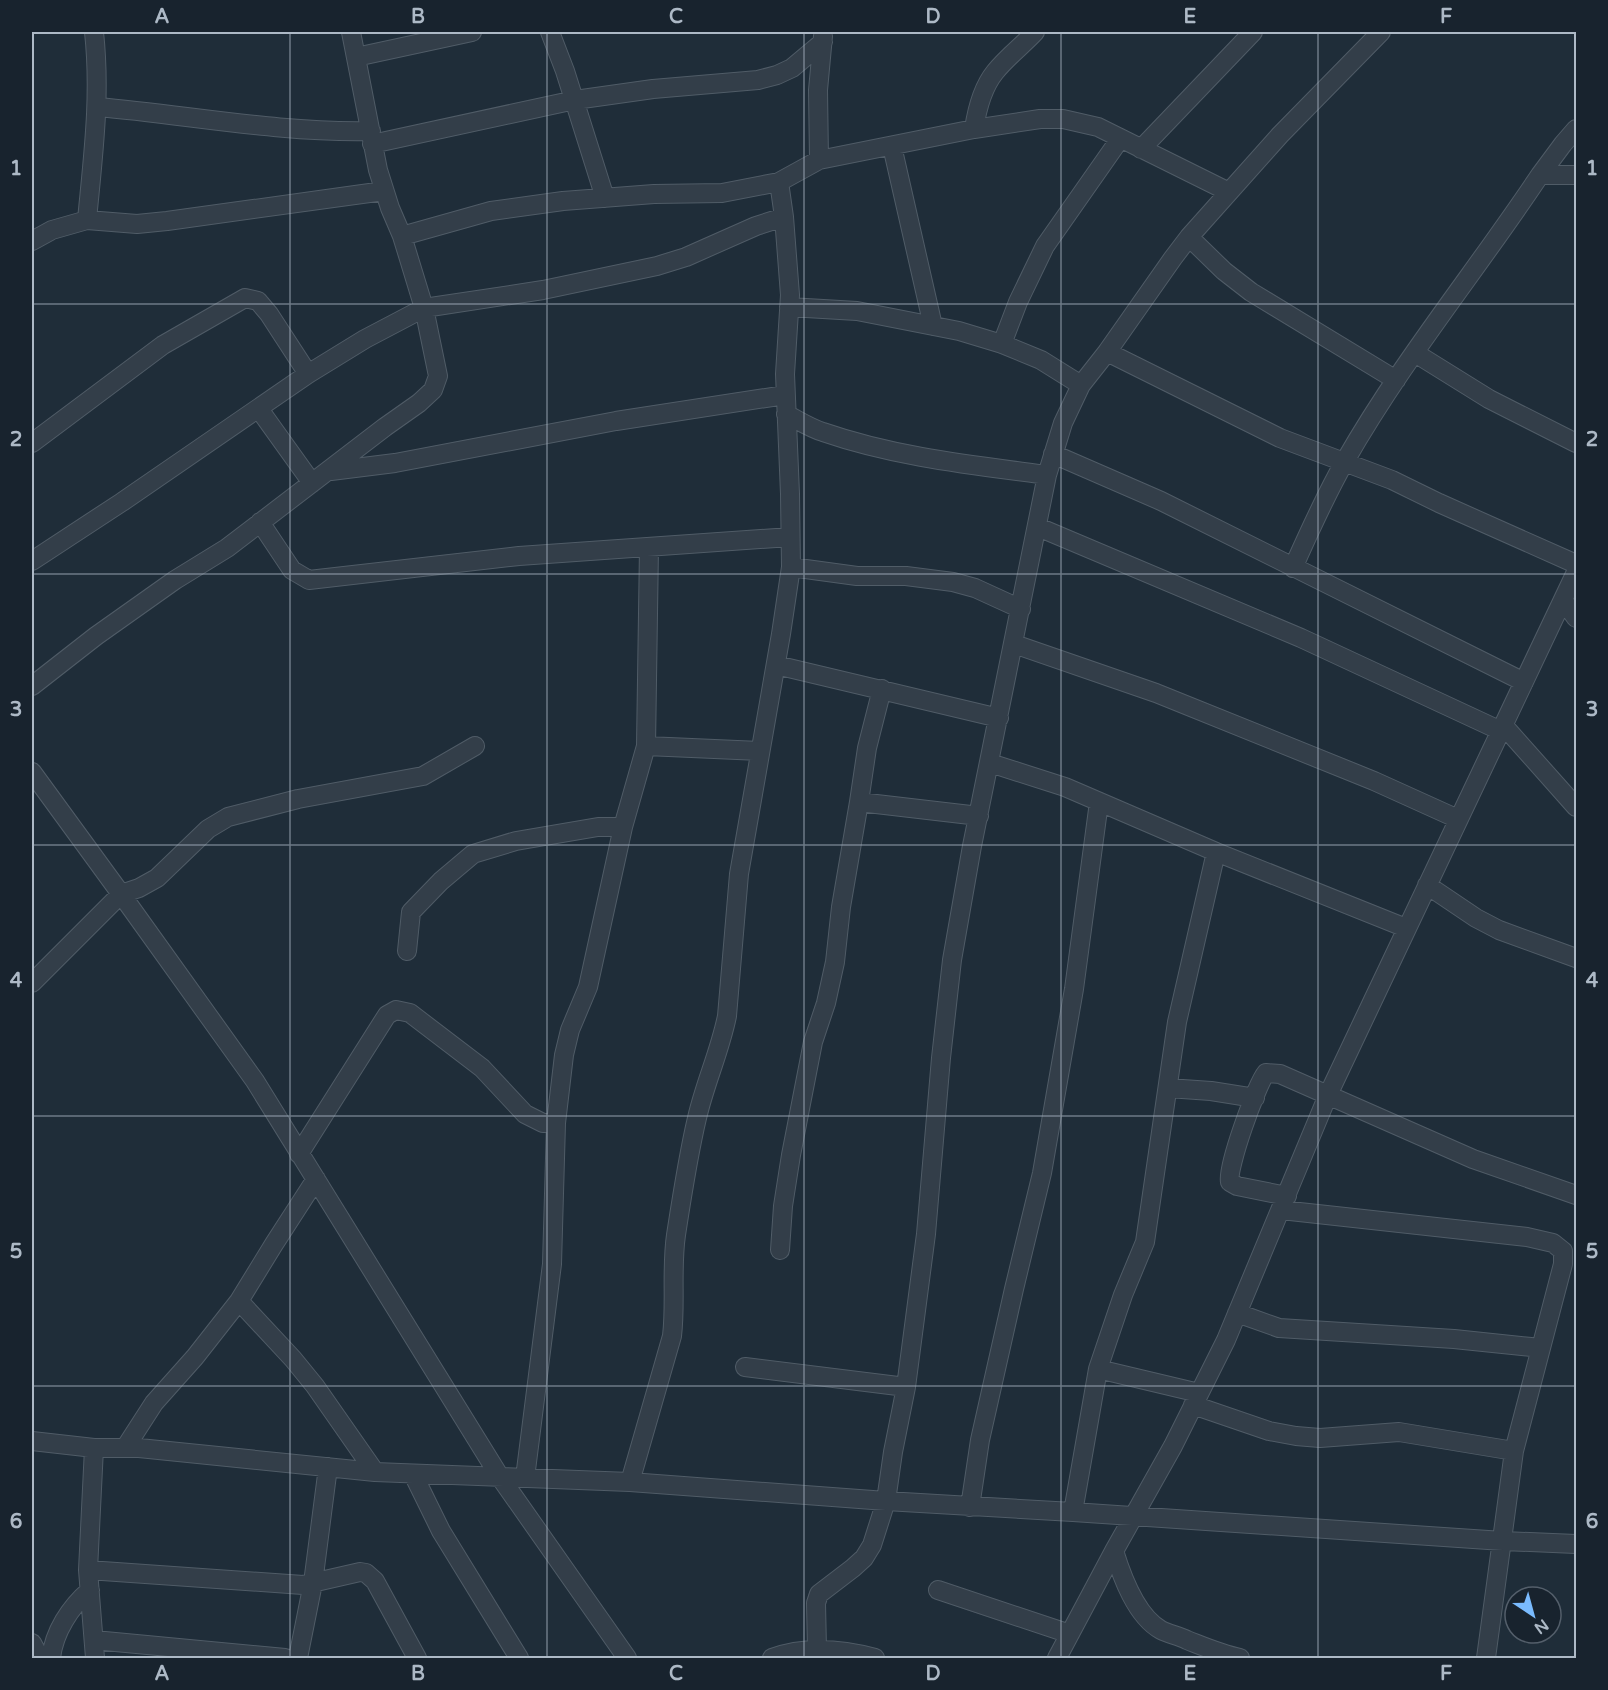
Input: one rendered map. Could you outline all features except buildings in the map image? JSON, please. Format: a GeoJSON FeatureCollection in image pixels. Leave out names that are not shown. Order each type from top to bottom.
{"type":"FeatureCollection","features":[{"type":"Feature","properties":{"kind":"street"},"geometry":{"type":"LineString","coordinates":[[87,220],[98,107],[94,32]]}},
{"type":"Feature","properties":{"kind":"street"},"geometry":{"type":"LineString","coordinates":[[32,686],[96,636],[176,580],[227,548],[419,403],[436,384],[438,376],[424,308],[402,236],[384,191],[351,32]]}},
{"type":"Feature","properties":{"kind":"street"},"geometry":{"type":"LineString","coordinates":[[356,57],[472,32]]}},
{"type":"Feature","properties":{"kind":"street"},"geometry":{"type":"LineString","coordinates":[[550,32],[575,100],[593,165],[605,198]]}},
{"type":"Feature","properties":{"kind":"street"},"geometry":{"type":"LineString","coordinates":[[974,129],[978,106],[995,72],[1035,32]]}},
{"type":"Feature","properties":{"kind":"street"},"geometry":{"type":"LineString","coordinates":[[1141,149],[1253,32]]}},
{"type":"Feature","properties":{"kind":"street"},"geometry":{"type":"LineString","coordinates":[[817,1649],[816,1603],[819,1594],[864,1558],[872,1545],[886,1501],[906,1387],[926,1234],[952,960],[1053,454],[1071,403],[1081,385],[1189,237],[1280,135],[1382,32]]}},
{"type":"Feature","properties":{"kind":"street"},"geometry":{"type":"LineString","coordinates":[[98,107],[149,111],[256,127],[372,138],[575,100],[653,89],[758,81],[792,68],[823,37]]}},
{"type":"Feature","properties":{"kind":"street"},"geometry":{"type":"LineString","coordinates":[[819,160],[819,90],[823,37]]}},
{"type":"Feature","properties":{"kind":"street"},"geometry":{"type":"LineString","coordinates":[[402,236],[491,211],[563,201],[654,194],[722,193],[779,182],[819,160],[974,129],[1040,119],[1063,118],[1098,127],[1229,192]]}},
{"type":"Feature","properties":{"kind":"street"},"geometry":{"type":"LineString","coordinates":[[1293,568],[1344,462],[1396,380],[1492,247],[1540,175],[1576,129]]}},
{"type":"Feature","properties":{"kind":"street"},"geometry":{"type":"LineString","coordinates":[[1002,344],[1018,302],[1045,246],[1120,139]]}},
{"type":"Feature","properties":{"kind":"street"},"geometry":{"type":"LineString","coordinates":[[892,146],[933,326]]}},
{"type":"Feature","properties":{"kind":"street"},"geometry":{"type":"LineString","coordinates":[[1540,175],[1576,175]]}},
{"type":"Feature","properties":{"kind":"street"},"geometry":{"type":"LineString","coordinates":[[630,1482],[672,1336],[675,1314],[673,1295],[676,1238],[697,1116],[723,1038],[727,1016],[739,874],[776,665],[790,567],[785,395],[790,295],[779,182]]}},
{"type":"Feature","properties":{"kind":"street"},"geometry":{"type":"LineString","coordinates":[[32,241],[52,230],[87,220],[151,223],[384,191]]}},
{"type":"Feature","properties":{"kind":"street"},"geometry":{"type":"LineString","coordinates":[[32,561],[308,374],[365,339],[424,308],[543,290],[657,266],[784,217]]}},
{"type":"Feature","properties":{"kind":"street"},"geometry":{"type":"LineString","coordinates":[[32,222],[52,230]]}},
{"type":"Feature","properties":{"kind":"street"},"geometry":{"type":"LineString","coordinates":[[1189,237],[1224,271],[1251,292],[1396,380]]}},
{"type":"Feature","properties":{"kind":"street"},"geometry":{"type":"LineString","coordinates":[[32,443],[163,345],[245,298],[258,301],[269,314],[308,374]]}},
{"type":"Feature","properties":{"kind":"street"},"geometry":{"type":"LineString","coordinates":[[789,306],[857,311],[933,326],[1002,344],[1041,360],[1081,385]]}},
{"type":"Feature","properties":{"kind":"street"},"geometry":{"type":"LineString","coordinates":[[1107,352],[1280,438],[1392,480],[1576,564]]}},
{"type":"Feature","properties":{"kind":"street"},"geometry":{"type":"LineString","coordinates":[[1415,353],[1489,399],[1576,443]]}},
{"type":"Feature","properties":{"kind":"street"},"geometry":{"type":"LineString","coordinates":[[329,471],[394,463],[616,421],[785,395]]}},
{"type":"Feature","properties":{"kind":"street"},"geometry":{"type":"LineString","coordinates":[[259,409],[312,483]]}},
{"type":"Feature","properties":{"kind":"street"},"geometry":{"type":"LineString","coordinates":[[786,414],[821,432],[883,448],[964,464],[1047,475]]}},
{"type":"Feature","properties":{"kind":"street"},"geometry":{"type":"LineString","coordinates":[[1053,454],[1161,501],[1524,682]]}},
{"type":"Feature","properties":{"kind":"street"},"geometry":{"type":"LineString","coordinates":[[260,522],[292,570],[309,580],[519,556],[790,537]]}},
{"type":"Feature","properties":{"kind":"street"},"geometry":{"type":"LineString","coordinates":[[1038,527],[1301,638],[1502,728],[1576,807]]}},
{"type":"Feature","properties":{"kind":"street"},"geometry":{"type":"LineString","coordinates":[[525,1478],[552,1264],[556,1123],[564,1055],[570,1030],[588,987],[623,827],[646,746],[649,547]]}},
{"type":"Feature","properties":{"kind":"street"},"geometry":{"type":"LineString","coordinates":[[790,567],[857,576],[906,576],[953,582],[975,588],[1021,609]]}},
{"type":"Feature","properties":{"kind":"street"},"geometry":{"type":"LineString","coordinates":[[1057,1659],[1226,1340],[1328,1095],[1576,572]]}},
{"type":"Feature","properties":{"kind":"street"},"geometry":{"type":"LineString","coordinates":[[1563,600],[1576,618]]}},
{"type":"Feature","properties":{"kind":"street"},"geometry":{"type":"LineString","coordinates":[[1014,644],[1156,693],[1374,781],[1458,819]]}},
{"type":"Feature","properties":{"kind":"street"},"geometry":{"type":"LineString","coordinates":[[776,665],[999,718]]}},
{"type":"Feature","properties":{"kind":"street"},"geometry":{"type":"LineString","coordinates":[[780,1250],[783,1206],[791,1155],[813,1042],[826,1003],[835,962],[841,907],[867,748],[882,689]]}},
{"type":"Feature","properties":{"kind":"street"},"geometry":{"type":"LineString","coordinates":[[32,983],[121,894],[139,888],[157,878],[208,829],[228,817],[298,799],[423,776],[475,746]]}},
{"type":"Feature","properties":{"kind":"street"},"geometry":{"type":"LineString","coordinates":[[646,746],[760,751]]}},
{"type":"Feature","properties":{"kind":"street"},"geometry":{"type":"LineString","coordinates":[[990,763],[1065,787],[1216,852],[1406,928]]}},
{"type":"Feature","properties":{"kind":"street"},"geometry":{"type":"LineString","coordinates":[[32,772],[255,1081],[298,1154],[316,1179],[500,1477],[627,1659]]}},
{"type":"Feature","properties":{"kind":"street"},"geometry":{"type":"LineString","coordinates":[[859,802],[979,816]]}},
{"type":"Feature","properties":{"kind":"street"},"geometry":{"type":"LineString","coordinates":[[970,1507],[980,1440],[1044,1162],[1080,948],[1099,802]]}},
{"type":"Feature","properties":{"kind":"street"},"geometry":{"type":"LineString","coordinates":[[408,951],[411,912],[441,880],[473,854],[516,841],[598,827],[623,827]]}},
{"type":"Feature","properties":{"kind":"street"},"geometry":{"type":"LineString","coordinates":[[1073,1512],[1098,1369],[1123,1295],[1145,1242],[1177,1022],[1216,852]]}},
{"type":"Feature","properties":{"kind":"street"},"geometry":{"type":"LineString","coordinates":[[1427,885],[1476,918],[1499,930],[1576,958]]}},
{"type":"Feature","properties":{"kind":"street"},"geometry":{"type":"LineString","coordinates":[[298,1154],[387,1015],[396,1010],[410,1013],[482,1068],[525,1114],[543,1123],[556,1123]]}},
{"type":"Feature","properties":{"kind":"street"},"geometry":{"type":"LineString","coordinates":[[1486,1659],[1514,1451],[1563,1264],[1563,1251],[1553,1243],[1527,1238],[1284,1203],[1237,1186],[1228,1178],[1231,1163],[1266,1073],[1280,1074],[1473,1159],[1576,1195]]}},
{"type":"Feature","properties":{"kind":"street"},"geometry":{"type":"LineString","coordinates":[[1168,1088],[1211,1091],[1255,1098]]}},
{"type":"Feature","properties":{"kind":"street"},"geometry":{"type":"LineString","coordinates":[[125,1448],[154,1403],[240,1301],[316,1179]]}},
{"type":"Feature","properties":{"kind":"street"},"geometry":{"type":"LineString","coordinates":[[240,1301],[315,1386],[375,1472]]}},
{"type":"Feature","properties":{"kind":"street"},"geometry":{"type":"LineString","coordinates":[[1237,1313],[1279,1328],[1454,1339],[1541,1348]]}},
{"type":"Feature","properties":{"kind":"street"},"geometry":{"type":"LineString","coordinates":[[746,1367],[906,1387]]}},
{"type":"Feature","properties":{"kind":"street"},"geometry":{"type":"LineString","coordinates":[[1098,1369],[1196,1399],[1269,1431],[1320,1438],[1399,1432],[1514,1451]]}},
{"type":"Feature","properties":{"kind":"street"},"geometry":{"type":"LineString","coordinates":[[32,1441],[375,1472],[630,1482],[970,1507],[1576,1544]]}},
{"type":"Feature","properties":{"kind":"street"},"geometry":{"type":"LineString","coordinates":[[94,1448],[88,1570],[95,1659]]}},
{"type":"Feature","properties":{"kind":"street"},"geometry":{"type":"LineString","coordinates":[[298,1659],[314,1583],[328,1467]]}},
{"type":"Feature","properties":{"kind":"street"},"geometry":{"type":"LineString","coordinates":[[413,1474],[441,1531],[519,1659]]}},
{"type":"Feature","properties":{"kind":"street"},"geometry":{"type":"LineString","coordinates":[[1114,1551],[1130,1593],[1147,1617],[1159,1629],[1214,1652],[1240,1659]]}},
{"type":"Feature","properties":{"kind":"street"},"geometry":{"type":"LineString","coordinates":[[88,1570],[295,1585],[360,1572],[371,1576],[417,1659]]}},
{"type":"Feature","properties":{"kind":"street"},"geometry":{"type":"LineString","coordinates":[[51,1659],[53,1646],[70,1612],[78,1600],[90,1590]]}},
{"type":"Feature","properties":{"kind":"street"},"geometry":{"type":"LineString","coordinates":[[938,1590],[1070,1634]]}},
{"type":"Feature","properties":{"kind":"street"},"geometry":{"type":"LineString","coordinates":[[94,1640],[285,1659]]}},
{"type":"Feature","properties":{"kind":"street"},"geometry":{"type":"LineString","coordinates":[[32,1643],[40,1659]]}},
{"type":"Feature","properties":{"kind":"street"},"geometry":{"type":"LineString","coordinates":[[772,1659],[790,1653],[817,1649],[875,1659]]}}]}
